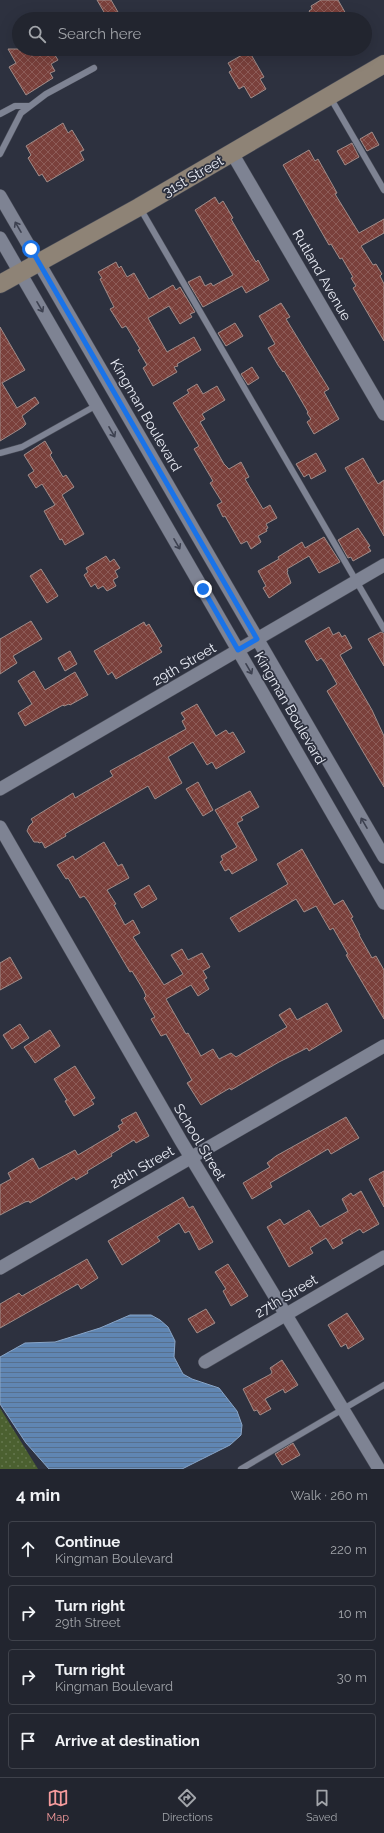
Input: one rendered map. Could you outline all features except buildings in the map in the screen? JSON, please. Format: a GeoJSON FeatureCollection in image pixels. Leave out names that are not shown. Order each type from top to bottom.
{"type":"FeatureCollection","features":[{"type":"Feature","properties":{"kind":"main road","name":"31st Street"},"geometry":{"type":"LineString","coordinates":[[0,284],[139,207],[384,64]]}},
{"type":"Feature","properties":{"kind":"street","name":"Rutland Avenue"},"geometry":{"type":"LineString","coordinates":[[232,153],[384,414]]}},
{"type":"Feature","properties":{"kind":"street","name":"Kingman Boulevard"},"geometry":{"type":"LineString","coordinates":[[0,196],[384,857]]}},
{"type":"Feature","properties":{"kind":"street","name":"Kingman Boulevard"},"geometry":{"type":"LineString","coordinates":[[0,238],[384,903]]}},
{"type":"Feature","properties":{"kind":"street","name":"29th Street"},"geometry":{"type":"LineString","coordinates":[[0,789],[384,565]]}},
{"type":"Feature","properties":{"kind":"street","name":"School Street"},"geometry":{"type":"LineString","coordinates":[[0,827],[190,1157],[379,1469]]}},
{"type":"Feature","properties":{"kind":"street","name":"28th Street"},"geometry":{"type":"LineString","coordinates":[[0,1268],[384,1046]]}},
{"type":"Feature","properties":{"kind":"street","name":"27th Street"},"geometry":{"type":"LineString","coordinates":[[205,1362],[384,1257]]}},
{"type":"Feature","properties":{"kind":"lane"},"geometry":{"type":"LineString","coordinates":[[0,154],[7,144],[18,118],[30,106],[46,94],[94,68]]}},
{"type":"Feature","properties":{"kind":"lane"},"geometry":{"type":"LineString","coordinates":[[329,95],[384,190]]}},
{"type":"Feature","properties":{"kind":"lane"},"geometry":{"type":"LineString","coordinates":[[0,114],[15,106],[30,106]]}},
{"type":"Feature","properties":{"kind":"lane"},"geometry":{"type":"LineString","coordinates":[[139,207],[384,629]]}},
{"type":"Feature","properties":{"kind":"lane"},"geometry":{"type":"LineString","coordinates":[[0,453],[22,447],[97,405]]}},
{"type":"Feature","properties":{"kind":"lane"},"geometry":{"type":"LineString","coordinates":[[241,1469],[384,1386]]}},
{"type":"Feature","properties":{"kind":"green space"},"geometry":{"type":"Polygon","coordinates":[[[0,1408],[38,1469],[0,1469],[0,1408]]]}},
{"type":"Feature","properties":{"kind":"water"},"geometry":{"type":"Polygon","coordinates":[[[130,1315],[151,1315],[168,1327],[175,1341],[174,1357],[183,1374],[192,1379],[219,1388],[237,1411],[242,1425],[241,1435],[230,1445],[182,1469],[49,1469],[26,1443],[0,1404],[0,1357],[25,1343],[55,1342],[100,1328],[130,1315]]]}},
{"type":"Feature","properties":{"kind":"route"},"geometry":{"type":"LineString","coordinates":[[31,249],[257,639],[238,650],[203,589]]}}]}
